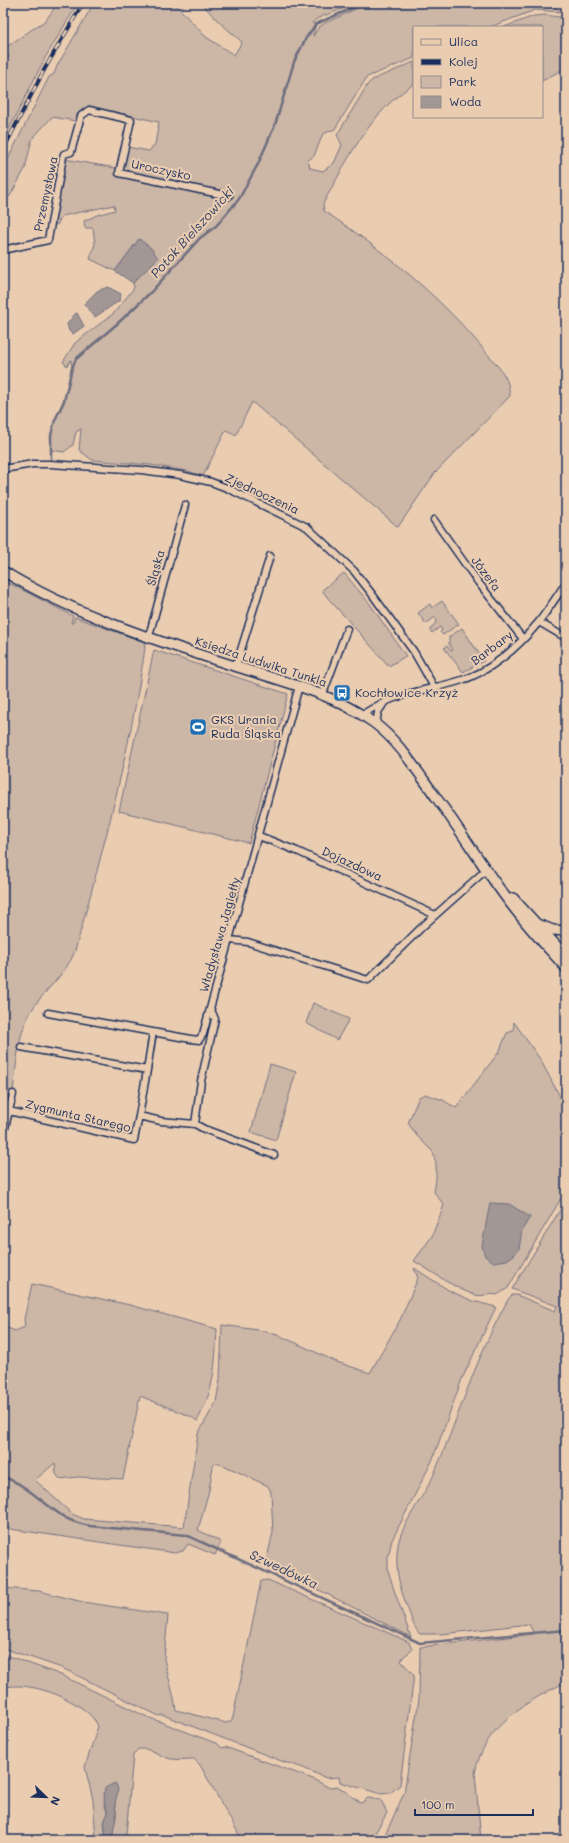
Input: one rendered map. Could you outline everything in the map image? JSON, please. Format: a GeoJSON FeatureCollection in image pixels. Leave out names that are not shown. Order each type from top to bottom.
{"type":"FeatureCollection","features":[{"type":"Feature","properties":{"kind":"street","name":"Przemysłowa"},"geometry":{"type":"LineString","coordinates":[[3,250],[48,240],[63,157],[64,154],[71,152],[72,150],[78,123],[85,112],[89,110],[131,120]]}},
{"type":"Feature","properties":{"kind":"street","name":"Uroczysko"},"geometry":{"type":"LineString","coordinates":[[131,120],[119,173],[228,196]]}},
{"type":"Feature","properties":{"kind":"street","name":"Zjednoczenia"},"geometry":{"type":"LineString","coordinates":[[3,469],[33,464],[50,464],[134,469],[180,475],[211,482],[227,488],[307,527],[333,550],[363,582],[414,652],[434,687]]}},
{"type":"Feature","properties":{"kind":"street","name":"Śląska"},"geometry":{"type":"LineString","coordinates":[[149,636],[185,505]]}},
{"type":"Feature","properties":{"kind":"street","name":"Józefa"},"geometry":{"type":"LineString","coordinates":[[434,520],[478,582],[523,639]]}},
{"type":"Feature","properties":{"kind":"street"},"geometry":{"type":"LineString","coordinates":[[236,666],[270,556]]}},
{"type":"Feature","properties":{"kind":"street","name":"Księdza Ludwika Tunkla"},"geometry":{"type":"LineString","coordinates":[[3,571],[50,597],[149,636],[323,694],[376,724],[403,752],[487,868],[513,907],[550,949],[564,957]]}},
{"type":"Feature","properties":{"kind":"street","name":"Barbary"},"geometry":{"type":"LineString","coordinates":[[362,715],[384,702],[410,692],[460,681],[480,672],[500,659],[523,639],[539,622],[566,583]]}},
{"type":"Feature","properties":{"kind":"street"},"geometry":{"type":"LineString","coordinates":[[539,622],[566,638]]}},
{"type":"Feature","properties":{"kind":"street"},"geometry":{"type":"LineString","coordinates":[[323,694],[347,629]]}},
{"type":"Feature","properties":{"kind":"street","name":"Władysława Jagiełły"},"geometry":{"type":"LineString","coordinates":[[48,1013],[199,1040],[203,1034],[211,1010],[299,686]]}},
{"type":"Feature","properties":{"kind":"street"},"geometry":{"type":"LineString","coordinates":[[376,724],[378,712],[384,702]]}},
{"type":"Feature","properties":{"kind":"street","name":"Dojazdowa"},"geometry":{"type":"LineString","coordinates":[[259,836],[297,851],[435,915]]}},
{"type":"Feature","properties":{"kind":"street"},"geometry":{"type":"LineString","coordinates":[[230,940],[248,942],[368,980],[435,915],[487,868]]}},
{"type":"Feature","properties":{"kind":"street","name":"Księdza Ludwika Tunkla"},"geometry":{"type":"LineString","coordinates":[[493,878],[538,924],[564,957]]}},
{"type":"Feature","properties":{"kind":"street"},"geometry":{"type":"LineString","coordinates":[[538,924],[553,930],[566,931]]}},
{"type":"Feature","properties":{"kind":"street"},"geometry":{"type":"LineString","coordinates":[[564,957],[566,941]]}},
{"type":"Feature","properties":{"kind":"street"},"geometry":{"type":"LineString","coordinates":[[195,1124],[201,1081],[215,1019],[211,1010]]}},
{"type":"Feature","properties":{"kind":"street"},"geometry":{"type":"LineString","coordinates":[[139,1116],[153,1032]]}},
{"type":"Feature","properties":{"kind":"street"},"geometry":{"type":"LineString","coordinates":[[21,1046],[146,1070]]}},
{"type":"Feature","properties":{"kind":"street"},"geometry":{"type":"LineString","coordinates":[[9,1111],[13,1094]]}},
{"type":"Feature","properties":{"kind":"street","name":"Zygmunta Starego"},"geometry":{"type":"LineString","coordinates":[[3,1136],[9,1111],[134,1140],[139,1116],[161,1121],[195,1124],[204,1129],[274,1155]]}},
{"type":"Feature","properties":{"kind":"green space"},"geometry":{"type":"Polygon","coordinates":[[[58,3],[78,3],[45,58],[3,141],[3,63],[9,56],[3,49],[46,20],[58,3]]]}},
{"type":"Feature","properties":{"kind":"green space"},"geometry":{"type":"Polygon","coordinates":[[[94,3],[174,3],[206,37],[234,55],[242,42],[218,21],[201,3],[358,3],[318,18],[312,23],[316,24],[313,36],[319,27],[325,23],[369,3],[552,3],[560,12],[535,10],[493,26],[413,26],[413,58],[367,77],[335,129],[323,134],[314,156],[308,160],[310,168],[323,171],[334,163],[342,145],[337,135],[368,84],[372,80],[413,62],[413,85],[398,95],[385,108],[361,138],[323,204],[324,211],[389,258],[449,311],[500,369],[508,383],[510,396],[435,473],[398,527],[252,402],[236,435],[226,430],[203,476],[187,471],[151,465],[92,460],[79,450],[81,429],[76,432],[73,445],[64,452],[51,450],[51,435],[55,420],[68,389],[72,368],[71,360],[67,366],[63,362],[75,343],[114,313],[134,288],[133,283],[158,258],[139,239],[115,271],[90,259],[95,244],[93,228],[85,228],[84,221],[97,215],[115,210],[114,205],[62,216],[57,225],[53,223],[64,159],[116,168],[121,146],[149,151],[155,144],[159,122],[89,106],[80,111],[76,121],[52,117],[32,139],[25,169],[10,196],[3,202],[3,169],[49,77],[54,74],[57,66],[94,3]]]}},
{"type":"Feature","properties":{"kind":"green space"},"geometry":{"type":"Polygon","coordinates":[[[545,15],[566,18],[566,70],[560,71],[543,80],[543,26],[507,26],[534,16],[545,15]]]}},
{"type":"Feature","properties":{"kind":"green space"},"geometry":{"type":"Polygon","coordinates":[[[344,573],[370,604],[406,656],[389,666],[327,597],[322,590],[344,573]]]}},
{"type":"Feature","properties":{"kind":"green space"},"geometry":{"type":"Polygon","coordinates":[[[3,580],[73,616],[71,623],[73,623],[75,617],[144,642],[145,648],[124,763],[96,876],[75,951],[66,968],[35,1005],[22,1031],[13,1091],[3,1089],[3,580]]]}},
{"type":"Feature","properties":{"kind":"green space"},"geometry":{"type":"Polygon","coordinates":[[[442,601],[459,624],[443,635],[440,632],[442,630],[440,627],[432,633],[430,630],[437,621],[435,617],[426,624],[418,613],[430,604],[432,608],[442,601]]]}},
{"type":"Feature","properties":{"kind":"green space"},"geometry":{"type":"Polygon","coordinates":[[[462,628],[484,661],[463,672],[444,648],[447,646],[451,651],[453,650],[449,644],[449,637],[462,628]]]}},
{"type":"Feature","properties":{"kind":"green space"},"geometry":{"type":"Polygon","coordinates":[[[154,650],[288,694],[249,843],[119,811],[154,650]]]}},
{"type":"Feature","properties":{"kind":"green space"},"geometry":{"type":"Polygon","coordinates":[[[313,1003],[349,1019],[337,1040],[306,1023],[313,1003]]]}},
{"type":"Feature","properties":{"kind":"green space"},"geometry":{"type":"Polygon","coordinates":[[[514,1022],[540,1059],[566,1108],[566,1190],[508,1288],[497,1295],[475,1295],[452,1284],[414,1261],[432,1236],[444,1205],[434,1192],[436,1164],[433,1152],[417,1136],[408,1123],[419,1097],[425,1094],[443,1100],[456,1108],[499,1052],[507,1033],[513,1031],[514,1022]]]}},
{"type":"Feature","properties":{"kind":"green space"},"geometry":{"type":"Polygon","coordinates":[[[270,1064],[296,1072],[276,1140],[251,1132],[270,1064]]]}},
{"type":"Feature","properties":{"kind":"green space"},"geometry":{"type":"Polygon","coordinates":[[[566,1200],[566,1682],[522,1707],[497,1728],[487,1741],[480,1756],[475,1773],[481,1840],[381,1840],[387,1831],[404,1793],[419,1698],[420,1647],[534,1634],[529,1624],[442,1634],[420,1634],[413,1624],[401,1587],[397,1571],[397,1554],[400,1537],[408,1519],[434,1474],[478,1363],[497,1320],[509,1298],[512,1295],[517,1295],[555,1311],[557,1306],[512,1289],[566,1200]]]}},
{"type":"Feature","properties":{"kind":"green space"},"geometry":{"type":"Polygon","coordinates":[[[414,1268],[450,1291],[473,1301],[496,1307],[462,1379],[432,1461],[392,1540],[388,1556],[388,1570],[411,1637],[266,1563],[273,1532],[271,1492],[268,1486],[219,1463],[216,1463],[213,1466],[209,1490],[198,1530],[221,1542],[215,1555],[188,1544],[183,1551],[175,1553],[3,1528],[3,1326],[15,1331],[25,1327],[24,1319],[32,1284],[130,1305],[217,1329],[215,1365],[211,1387],[197,1421],[192,1417],[140,1396],[123,1479],[78,1477],[60,1479],[56,1474],[55,1463],[35,1480],[72,1514],[84,1519],[184,1527],[198,1434],[216,1402],[220,1379],[222,1325],[265,1331],[283,1337],[337,1362],[370,1373],[400,1320],[418,1278],[414,1268]]]}},
{"type":"Feature","properties":{"kind":"green space"},"geometry":{"type":"Polygon","coordinates":[[[268,1580],[409,1642],[412,1650],[403,1657],[401,1661],[414,1675],[400,1785],[390,1793],[381,1794],[340,1782],[339,1777],[326,1778],[301,1767],[284,1762],[163,1715],[159,1716],[62,1668],[3,1648],[3,1588],[39,1591],[83,1602],[168,1615],[164,1659],[176,1710],[226,1723],[231,1721],[233,1717],[261,1581],[268,1580]]]}},
{"type":"Feature","properties":{"kind":"green space"},"geometry":{"type":"Polygon","coordinates":[[[3,1654],[61,1675],[145,1716],[218,1744],[222,1748],[225,1747],[313,1779],[330,1788],[339,1787],[361,1803],[368,1798],[381,1800],[387,1813],[371,1840],[242,1840],[200,1765],[194,1759],[171,1759],[152,1751],[138,1749],[133,1755],[126,1835],[128,1840],[113,1840],[116,1814],[115,1802],[105,1788],[104,1804],[108,1814],[104,1822],[106,1840],[96,1840],[93,1800],[85,1767],[98,1726],[92,1717],[82,1708],[56,1694],[41,1689],[27,1687],[14,1686],[3,1688],[3,1654]]]}},
{"type":"Feature","properties":{"kind":"water"},"geometry":{"type":"Polygon","coordinates":[[[139,239],[151,248],[158,258],[133,283],[115,271],[139,239]]]}},
{"type":"Feature","properties":{"kind":"water"},"geometry":{"type":"Polygon","coordinates":[[[108,287],[121,294],[119,301],[95,317],[84,304],[97,291],[108,287]]]}},
{"type":"Feature","properties":{"kind":"water"},"geometry":{"type":"Polygon","coordinates":[[[77,313],[84,326],[73,334],[69,331],[67,324],[77,313]]]}},
{"type":"Feature","properties":{"kind":"water"},"geometry":{"type":"Polygon","coordinates":[[[490,1203],[509,1204],[530,1217],[522,1230],[519,1249],[507,1260],[494,1262],[485,1256],[482,1246],[490,1203]]]}},
{"type":"Feature","properties":{"kind":"water"},"geometry":{"type":"Polygon","coordinates":[[[115,1783],[118,1792],[115,1803],[116,1816],[113,1840],[106,1840],[105,1819],[108,1814],[104,1795],[105,1788],[115,1783]]]}},
{"type":"Feature","properties":{"kind":"waterway","name":"Potok Bielszowicki"},"geometry":{"type":"LineString","coordinates":[[51,459],[51,435],[55,420],[64,401],[72,368],[76,359],[151,292],[200,238],[216,226],[239,199],[258,164],[275,125],[294,62],[306,38],[316,24],[364,3]]}},
{"type":"Feature","properties":{"kind":"waterway","name":"Szwedówka"},"geometry":{"type":"LineString","coordinates":[[3,1477],[19,1484],[71,1521],[90,1526],[186,1535],[420,1643],[566,1630]]}},
{"type":"Feature","properties":{"kind":"railway"},"geometry":{"type":"LineString","coordinates":[[3,150],[44,70],[83,3]]}},
{"type":"Feature","properties":{"kind":"place","name":"Kochłowice Krzyż"},"geometry":{"type":"Point","coordinates":[342,693]}},
{"type":"Feature","properties":{"kind":"place","name":"GKS Urania Ruda Śląska"},"geometry":{"type":"Point","coordinates":[198,727]}}]}
